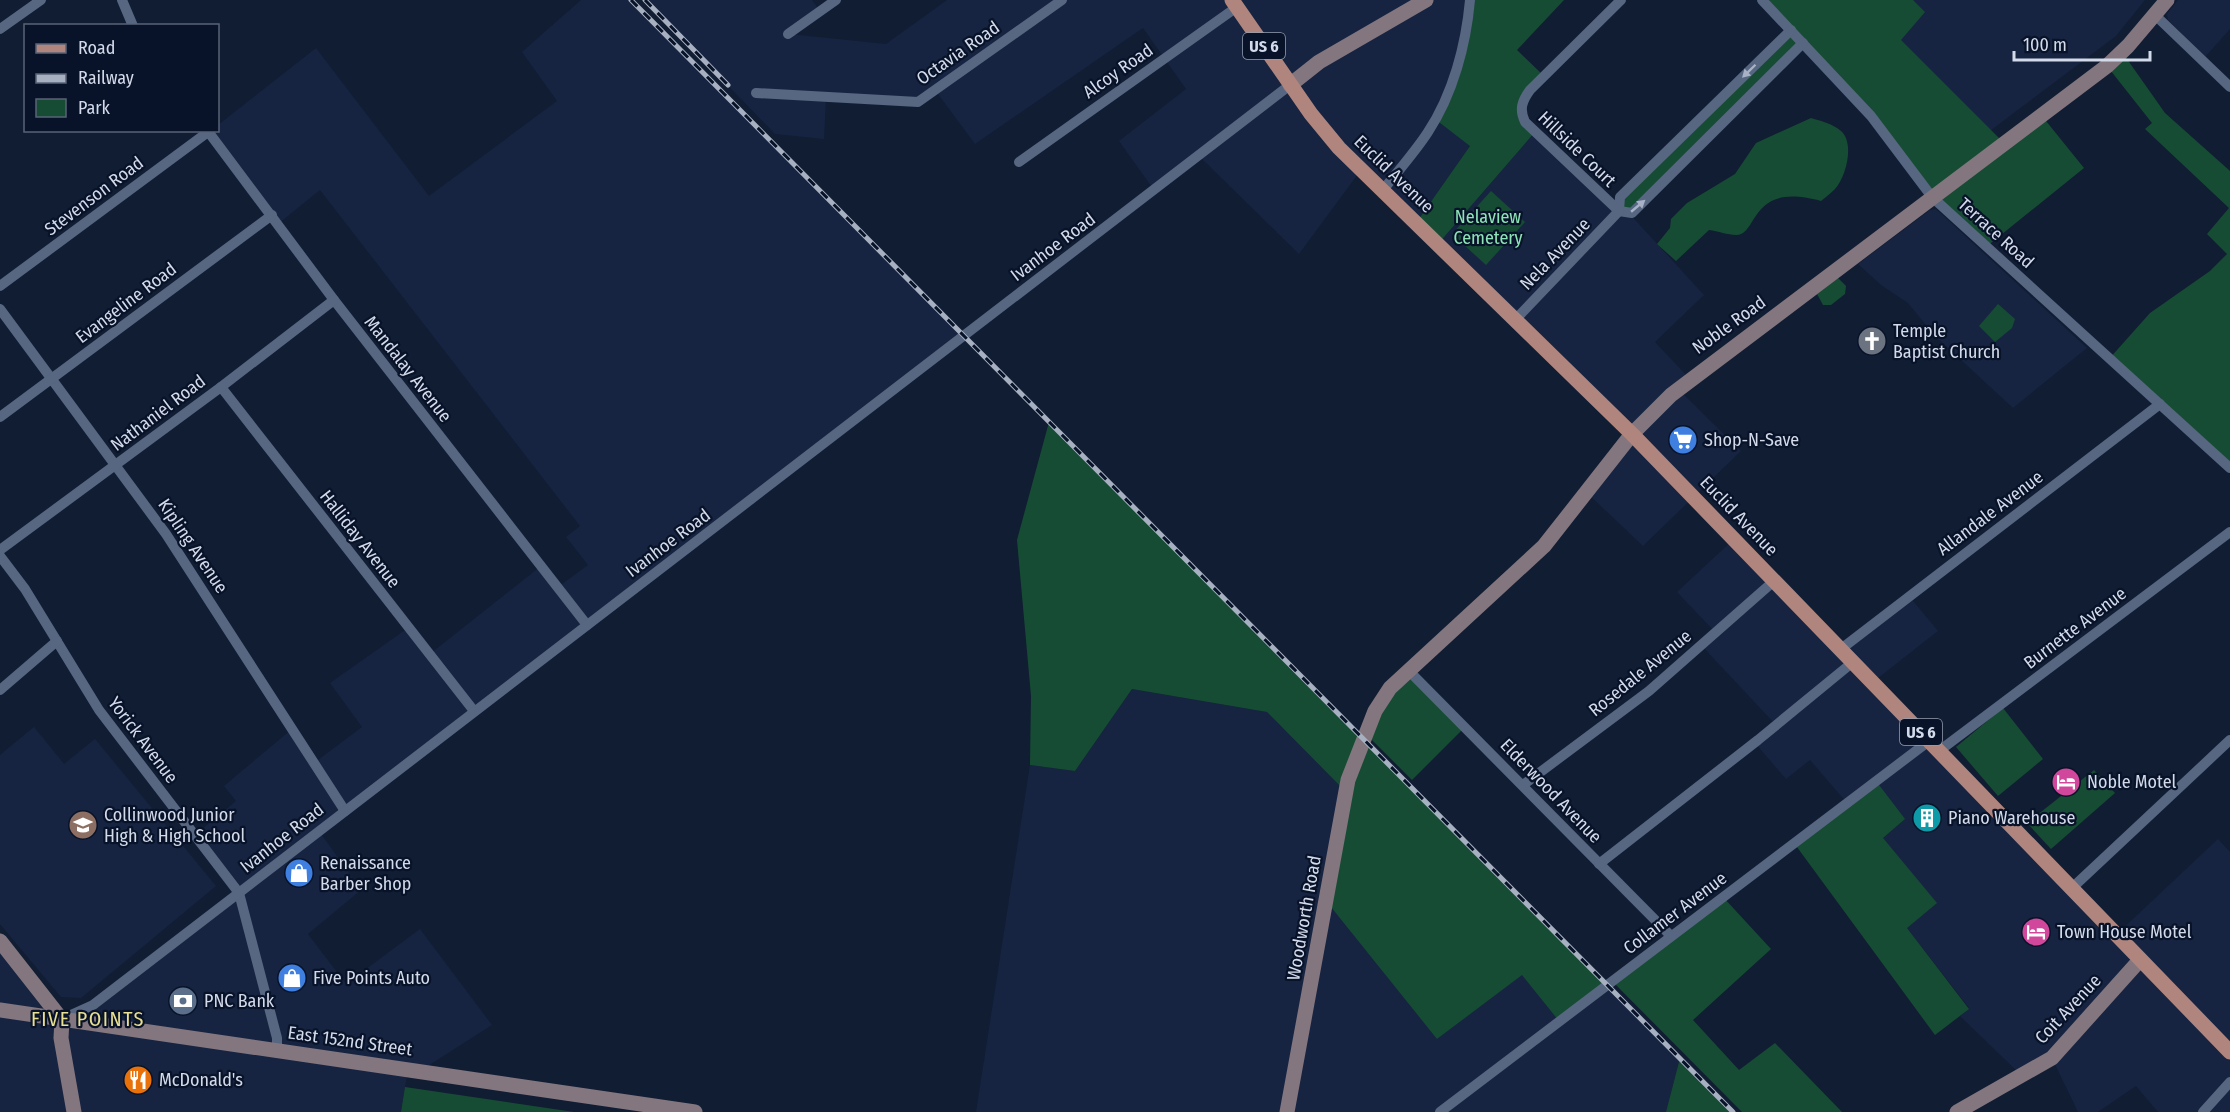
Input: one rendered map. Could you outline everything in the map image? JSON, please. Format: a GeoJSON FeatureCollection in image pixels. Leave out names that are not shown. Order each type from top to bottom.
{"type":"FeatureCollection","features":[{"type":"Feature","properties":{"kind":"main road","name":"Euclid Avenue"},"geometry":{"type":"LineString","coordinates":[[1236,3],[1325,133],[1632,434],[2072,888],[2139,961],[2230,1052]]}},
{"type":"Feature","properties":{"kind":"street"},"geometry":{"type":"LineString","coordinates":[[0,29],[41,0]]}},
{"type":"Feature","properties":{"kind":"street"},"geometry":{"type":"LineString","coordinates":[[122,0],[132,24]]}},
{"type":"Feature","properties":{"kind":"street"},"geometry":{"type":"LineString","coordinates":[[788,34],[836,0]]}},
{"type":"Feature","properties":{"kind":"street","name":"Octavia Road"},"geometry":{"type":"LineString","coordinates":[[756,93],[918,102],[1062,0]]}},
{"type":"Feature","properties":{"kind":"street"},"geometry":{"type":"LineString","coordinates":[[1290,85],[1319,62],[1426,0]]}},
{"type":"Feature","properties":{"kind":"street"},"geometry":{"type":"LineString","coordinates":[[1383,190],[1429,131],[1453,82],[1468,26],[1470,0]]}},
{"type":"Feature","properties":{"kind":"street","name":"Hillside Court"},"geometry":{"type":"LineString","coordinates":[[1619,211],[1525,122],[1521,106],[1530,90],[1621,0]]}},
{"type":"Feature","properties":{"kind":"street","name":"Terrace Road"},"geometry":{"type":"LineString","coordinates":[[1762,0],[1871,116],[1932,197],[2230,468]]}},
{"type":"Feature","properties":{"kind":"street","name":"Noble Road"},"geometry":{"type":"LineString","coordinates":[[1365,733],[1383,699],[1408,670],[1544,546],[1632,434],[1671,394],[2107,66],[2156,15],[2167,0]]}},
{"type":"Feature","properties":{"kind":"street","name":"Alcoy Road"},"geometry":{"type":"LineString","coordinates":[[1019,162],[1236,3]]}},
{"type":"Feature","properties":{"kind":"street"},"geometry":{"type":"LineString","coordinates":[[2156,15],[2230,87]]}},
{"type":"Feature","properties":{"kind":"street","name":"Nela Avenue"},"geometry":{"type":"LineString","coordinates":[[1515,320],[1619,211],[1620,197],[1791,30]]}},
{"type":"Feature","properties":{"kind":"street","name":"Nela Avenue"},"geometry":{"type":"LineString","coordinates":[[1619,211],[1632,213],[1803,43]]}},
{"type":"Feature","properties":{"kind":"street","name":"Ivanhoe Road"},"geometry":{"type":"LineString","coordinates":[[62,1020],[93,1005],[1290,85]]}},
{"type":"Feature","properties":{"kind":"street"},"geometry":{"type":"LineString","coordinates":[[1694,125],[1707,138]]}},
{"type":"Feature","properties":{"kind":"street","name":"Stevenson Road"},"geometry":{"type":"LineString","coordinates":[[0,286],[206,132]]}},
{"type":"Feature","properties":{"kind":"street","name":"Mandalay Avenue"},"geometry":{"type":"LineString","coordinates":[[208,132],[334,300],[587,625]]}},
{"type":"Feature","properties":{"kind":"street","name":"Evangeline Road"},"geometry":{"type":"LineString","coordinates":[[0,417],[272,215]]}},
{"type":"Feature","properties":{"kind":"street","name":"Nathaniel Road"},"geometry":{"type":"LineString","coordinates":[[0,550],[117,465],[334,300]]}},
{"type":"Feature","properties":{"kind":"street","name":"Kipling Avenue"},"geometry":{"type":"LineString","coordinates":[[0,309],[166,534],[345,811]]}},
{"type":"Feature","properties":{"kind":"street","name":"Halliday Avenue"},"geometry":{"type":"LineString","coordinates":[[221,387],[474,711]]}},
{"type":"Feature","properties":{"kind":"street","name":"Allandale Avenue"},"geometry":{"type":"LineString","coordinates":[[1840,649],[2160,404]]}},
{"type":"Feature","properties":{"kind":"street","name":"Burnette Avenue"},"geometry":{"type":"LineString","coordinates":[[1934,746],[2230,532]]}},
{"type":"Feature","properties":{"kind":"street","name":"Yorick Avenue"},"geometry":{"type":"LineString","coordinates":[[0,556],[25,589],[99,710],[239,893],[277,1038],[276,1050]]}},
{"type":"Feature","properties":{"kind":"street","name":"Rosedale Avenue"},"geometry":{"type":"LineString","coordinates":[[1523,785],[1649,691],[1774,581]]}},
{"type":"Feature","properties":{"kind":"street"},"geometry":{"type":"LineString","coordinates":[[0,690],[57,640]]}},
{"type":"Feature","properties":{"kind":"street"},"geometry":{"type":"LineString","coordinates":[[1599,864],[1758,740],[1853,662]]}},
{"type":"Feature","properties":{"kind":"street","name":"Elderwood Avenue"},"geometry":{"type":"LineString","coordinates":[[1408,670],[1671,936]]}},
{"type":"Feature","properties":{"kind":"street","name":"Woodworth Road"},"geometry":{"type":"LineString","coordinates":[[1287,1112],[1348,780],[1365,733]]}},
{"type":"Feature","properties":{"kind":"street"},"geometry":{"type":"LineString","coordinates":[[2072,888],[2230,740]]}},
{"type":"Feature","properties":{"kind":"street","name":"Collamer Avenue"},"geometry":{"type":"LineString","coordinates":[[1440,1112],[1671,936],[1934,746]]}},
{"type":"Feature","properties":{"kind":"street"},"geometry":{"type":"LineString","coordinates":[[0,941],[62,1020],[61,1038],[74,1112]]}},
{"type":"Feature","properties":{"kind":"street","name":"Coit Avenue"},"geometry":{"type":"LineString","coordinates":[[1957,1112],[2052,1058],[2139,961]]}},
{"type":"Feature","properties":{"kind":"street","name":"East 152nd Street"},"geometry":{"type":"LineString","coordinates":[[0,1010],[695,1112]]}},
{"type":"Feature","properties":{"kind":"street"},"geometry":{"type":"LineString","coordinates":[[2203,1112],[2230,1082]]}},
{"type":"Feature","properties":{"kind":"shaded area"},"geometry":{"type":"Polygon","coordinates":[[[581,0],[631,0],[963,336],[319,831],[361,890],[308,934],[346,984],[420,929],[492,1025],[420,1071],[408,1069],[401,1112],[0,1112],[0,941],[61,1019],[93,1005],[238,893],[195,835],[236,801],[224,786],[292,729],[314,763],[362,727],[330,683],[408,628],[430,654],[541,566],[558,587],[588,565],[566,537],[580,526],[320,190],[278,224],[211,132],[219,132],[219,124],[316,48],[429,196],[557,101],[522,52],[581,0]]]}},
{"type":"Feature","properties":{"kind":"shaded area"},"geometry":{"type":"Polygon","coordinates":[[[645,0],[812,0],[820,11],[789,34],[886,44],[947,0],[1470,0],[1470,146],[1416,223],[1361,170],[1299,254],[1199,156],[1154,190],[1119,141],[1186,89],[1143,28],[975,144],[935,90],[918,102],[826,98],[824,139],[775,134],[645,0]]]}},
{"type":"Feature","properties":{"kind":"shaded area"},"geometry":{"type":"Polygon","coordinates":[[[1776,0],[2145,0],[2116,36],[1933,174],[1776,0]]]}},
{"type":"Feature","properties":{"kind":"shaded area"},"geometry":{"type":"Polygon","coordinates":[[[2178,0],[2230,0],[2230,29],[2205,57],[2168,20],[2167,14],[2178,0]]]}},
{"type":"Feature","properties":{"kind":"shaded area"},"geometry":{"type":"Polygon","coordinates":[[[1535,132],[1628,212],[1704,295],[1655,342],[1690,379],[1678,389],[1741,451],[1643,546],[1585,491],[1632,434],[1438,244],[1535,132]]]}},
{"type":"Feature","properties":{"kind":"shaded area"},"geometry":{"type":"Polygon","coordinates":[[[1936,209],[2087,348],[2013,408],[1934,335],[1908,303],[1881,285],[1858,264],[1930,210],[1936,209]]]}},
{"type":"Feature","properties":{"kind":"shaded area"},"geometry":{"type":"Polygon","coordinates":[[[1734,539],[1840,649],[1909,596],[1938,631],[1873,682],[2116,935],[2218,839],[2230,852],[2230,1112],[2158,1112],[2136,1086],[2098,1112],[2078,1112],[2052,1058],[2021,1075],[1960,1016],[1969,1008],[1907,928],[1883,838],[1905,819],[1847,803],[1810,760],[1786,779],[1755,743],[1776,725],[1701,645],[1715,632],[1677,592],[1734,539]]]}},
{"type":"Feature","properties":{"kind":"shaded area"},"geometry":{"type":"Polygon","coordinates":[[[1132,689],[1267,712],[1346,792],[1437,1039],[1522,974],[1606,986],[1680,1058],[1666,1112],[976,1112],[1030,765],[1075,771],[1132,689]]]}},
{"type":"Feature","properties":{"kind":"shaded area","name":"Collinwood Junior High & High School"},"geometry":{"type":"Polygon","coordinates":[[[34,727],[64,764],[95,739],[216,886],[81,998],[61,997],[0,924],[0,755],[34,727]]]}},
{"type":"Feature","properties":{"kind":"green space"},"geometry":{"type":"Polygon","coordinates":[[[1470,0],[1564,0],[1517,50],[1544,76],[1521,106],[1535,132],[1438,244],[1416,223],[1470,146],[1435,119],[1453,82],[1470,0]]]}},
{"type":"Feature","properties":{"kind":"green space"},"geometry":{"type":"Polygon","coordinates":[[[1762,0],[1913,0],[1925,12],[1901,40],[2004,143],[2042,116],[2084,168],[1986,247],[1932,197],[1871,116],[1803,43],[1632,213],[1619,211],[1620,197],[1790,30],[1762,0]]]}},
{"type":"Feature","properties":{"kind":"green space"},"geometry":{"type":"Polygon","coordinates":[[[2122,52],[2165,113],[2230,171],[2230,468],[2109,359],[2150,313],[2210,271],[2227,254],[2207,234],[2229,208],[2145,129],[2152,123],[2107,66],[2122,52]]]}},
{"type":"Feature","properties":{"kind":"green space"},"geometry":{"type":"Polygon","coordinates":[[[1811,118],[1841,131],[1848,143],[1843,177],[1835,189],[1821,201],[1797,197],[1780,198],[1768,203],[1760,210],[1743,233],[1733,235],[1709,230],[1676,261],[1657,244],[1670,228],[1671,219],[1687,203],[1735,174],[1756,143],[1811,118]]]}},
{"type":"Feature","properties":{"kind":"green space","name":"Nelaview Cemetery"},"geometry":{"type":"Polygon","coordinates":[[[1491,191],[1525,222],[1486,265],[1452,234],[1491,191]]]}},
{"type":"Feature","properties":{"kind":"green space"},"geometry":{"type":"Polygon","coordinates":[[[1838,278],[1846,286],[1845,294],[1831,305],[1823,305],[1817,294],[1838,278]]]}},
{"type":"Feature","properties":{"kind":"green space"},"geometry":{"type":"Polygon","coordinates":[[[1998,304],[2015,319],[2012,328],[1995,342],[1979,326],[1998,304]]]}},
{"type":"Feature","properties":{"kind":"green space"},"geometry":{"type":"Polygon","coordinates":[[[1049,422],[1606,986],[1559,1021],[1522,975],[1437,1039],[1327,902],[1346,792],[1267,712],[1132,689],[1075,771],[1030,765],[1031,696],[1017,540],[1049,422]]]}},
{"type":"Feature","properties":{"kind":"green space"},"geometry":{"type":"Polygon","coordinates":[[[1408,670],[1465,727],[1412,780],[1365,733],[1408,670]]]}},
{"type":"Feature","properties":{"kind":"green space"},"geometry":{"type":"Polygon","coordinates":[[[2003,708],[2043,759],[1998,796],[1956,747],[2003,708]]]}},
{"type":"Feature","properties":{"kind":"green space"},"geometry":{"type":"Polygon","coordinates":[[[2094,770],[2115,793],[2051,849],[2027,823],[2094,770]]]}},
{"type":"Feature","properties":{"kind":"green space"},"geometry":{"type":"Polygon","coordinates":[[[1876,781],[1905,819],[1883,838],[1937,903],[1907,928],[1969,1009],[1935,1035],[1794,843],[1876,781]]]}},
{"type":"Feature","properties":{"kind":"green space"},"geometry":{"type":"Polygon","coordinates":[[[1723,897],[1771,949],[1693,1020],[1739,1070],[1775,1043],[1842,1112],[1742,1112],[1612,981],[1723,897]]]}},
{"type":"Feature","properties":{"kind":"green space"},"geometry":{"type":"Polygon","coordinates":[[[1680,1058],[1733,1112],[1666,1112],[1680,1058]]]}},
{"type":"Feature","properties":{"kind":"green space"},"geometry":{"type":"Polygon","coordinates":[[[405,1087],[574,1112],[401,1112],[405,1087]]]}},
{"type":"Feature","properties":{"kind":"railway"},"geometry":{"type":"LineString","coordinates":[[631,0],[1733,1112]]}},
{"type":"Feature","properties":{"kind":"railway"},"geometry":{"type":"LineString","coordinates":[[645,0],[728,85]]}},
{"type":"Feature","properties":{"kind":"place","name":"Temple Baptist Church"},"geometry":{"type":"Point","coordinates":[1872,341]}},
{"type":"Feature","properties":{"kind":"place","name":"Shop-N-Save"},"geometry":{"type":"Point","coordinates":[1683,440]}},
{"type":"Feature","properties":{"kind":"place","name":"Noble Motel"},"geometry":{"type":"Point","coordinates":[2066,782]}},
{"type":"Feature","properties":{"kind":"place","name":"Piano Warehouse"},"geometry":{"type":"Point","coordinates":[1927,818]}},
{"type":"Feature","properties":{"kind":"place","name":"Collinwood Junior High & High School"},"geometry":{"type":"Point","coordinates":[83,825]}},
{"type":"Feature","properties":{"kind":"place","name":"Renaissance Barber Shop"},"geometry":{"type":"Point","coordinates":[299,873]}},
{"type":"Feature","properties":{"kind":"place","name":"Town House Motel"},"geometry":{"type":"Point","coordinates":[2036,932]}},
{"type":"Feature","properties":{"kind":"place","name":"Five Points Auto"},"geometry":{"type":"Point","coordinates":[292,978]}},
{"type":"Feature","properties":{"kind":"place","name":"PNC Bank"},"geometry":{"type":"Point","coordinates":[183,1001]}},
{"type":"Feature","properties":{"kind":"place","name":"McDonald's"},"geometry":{"type":"Point","coordinates":[138,1080]}},
{"type":"Feature","properties":{"kind":"district","name":"FIVE POINTS"},"geometry":{"type":"Point","coordinates":[88,1019]}}]}
